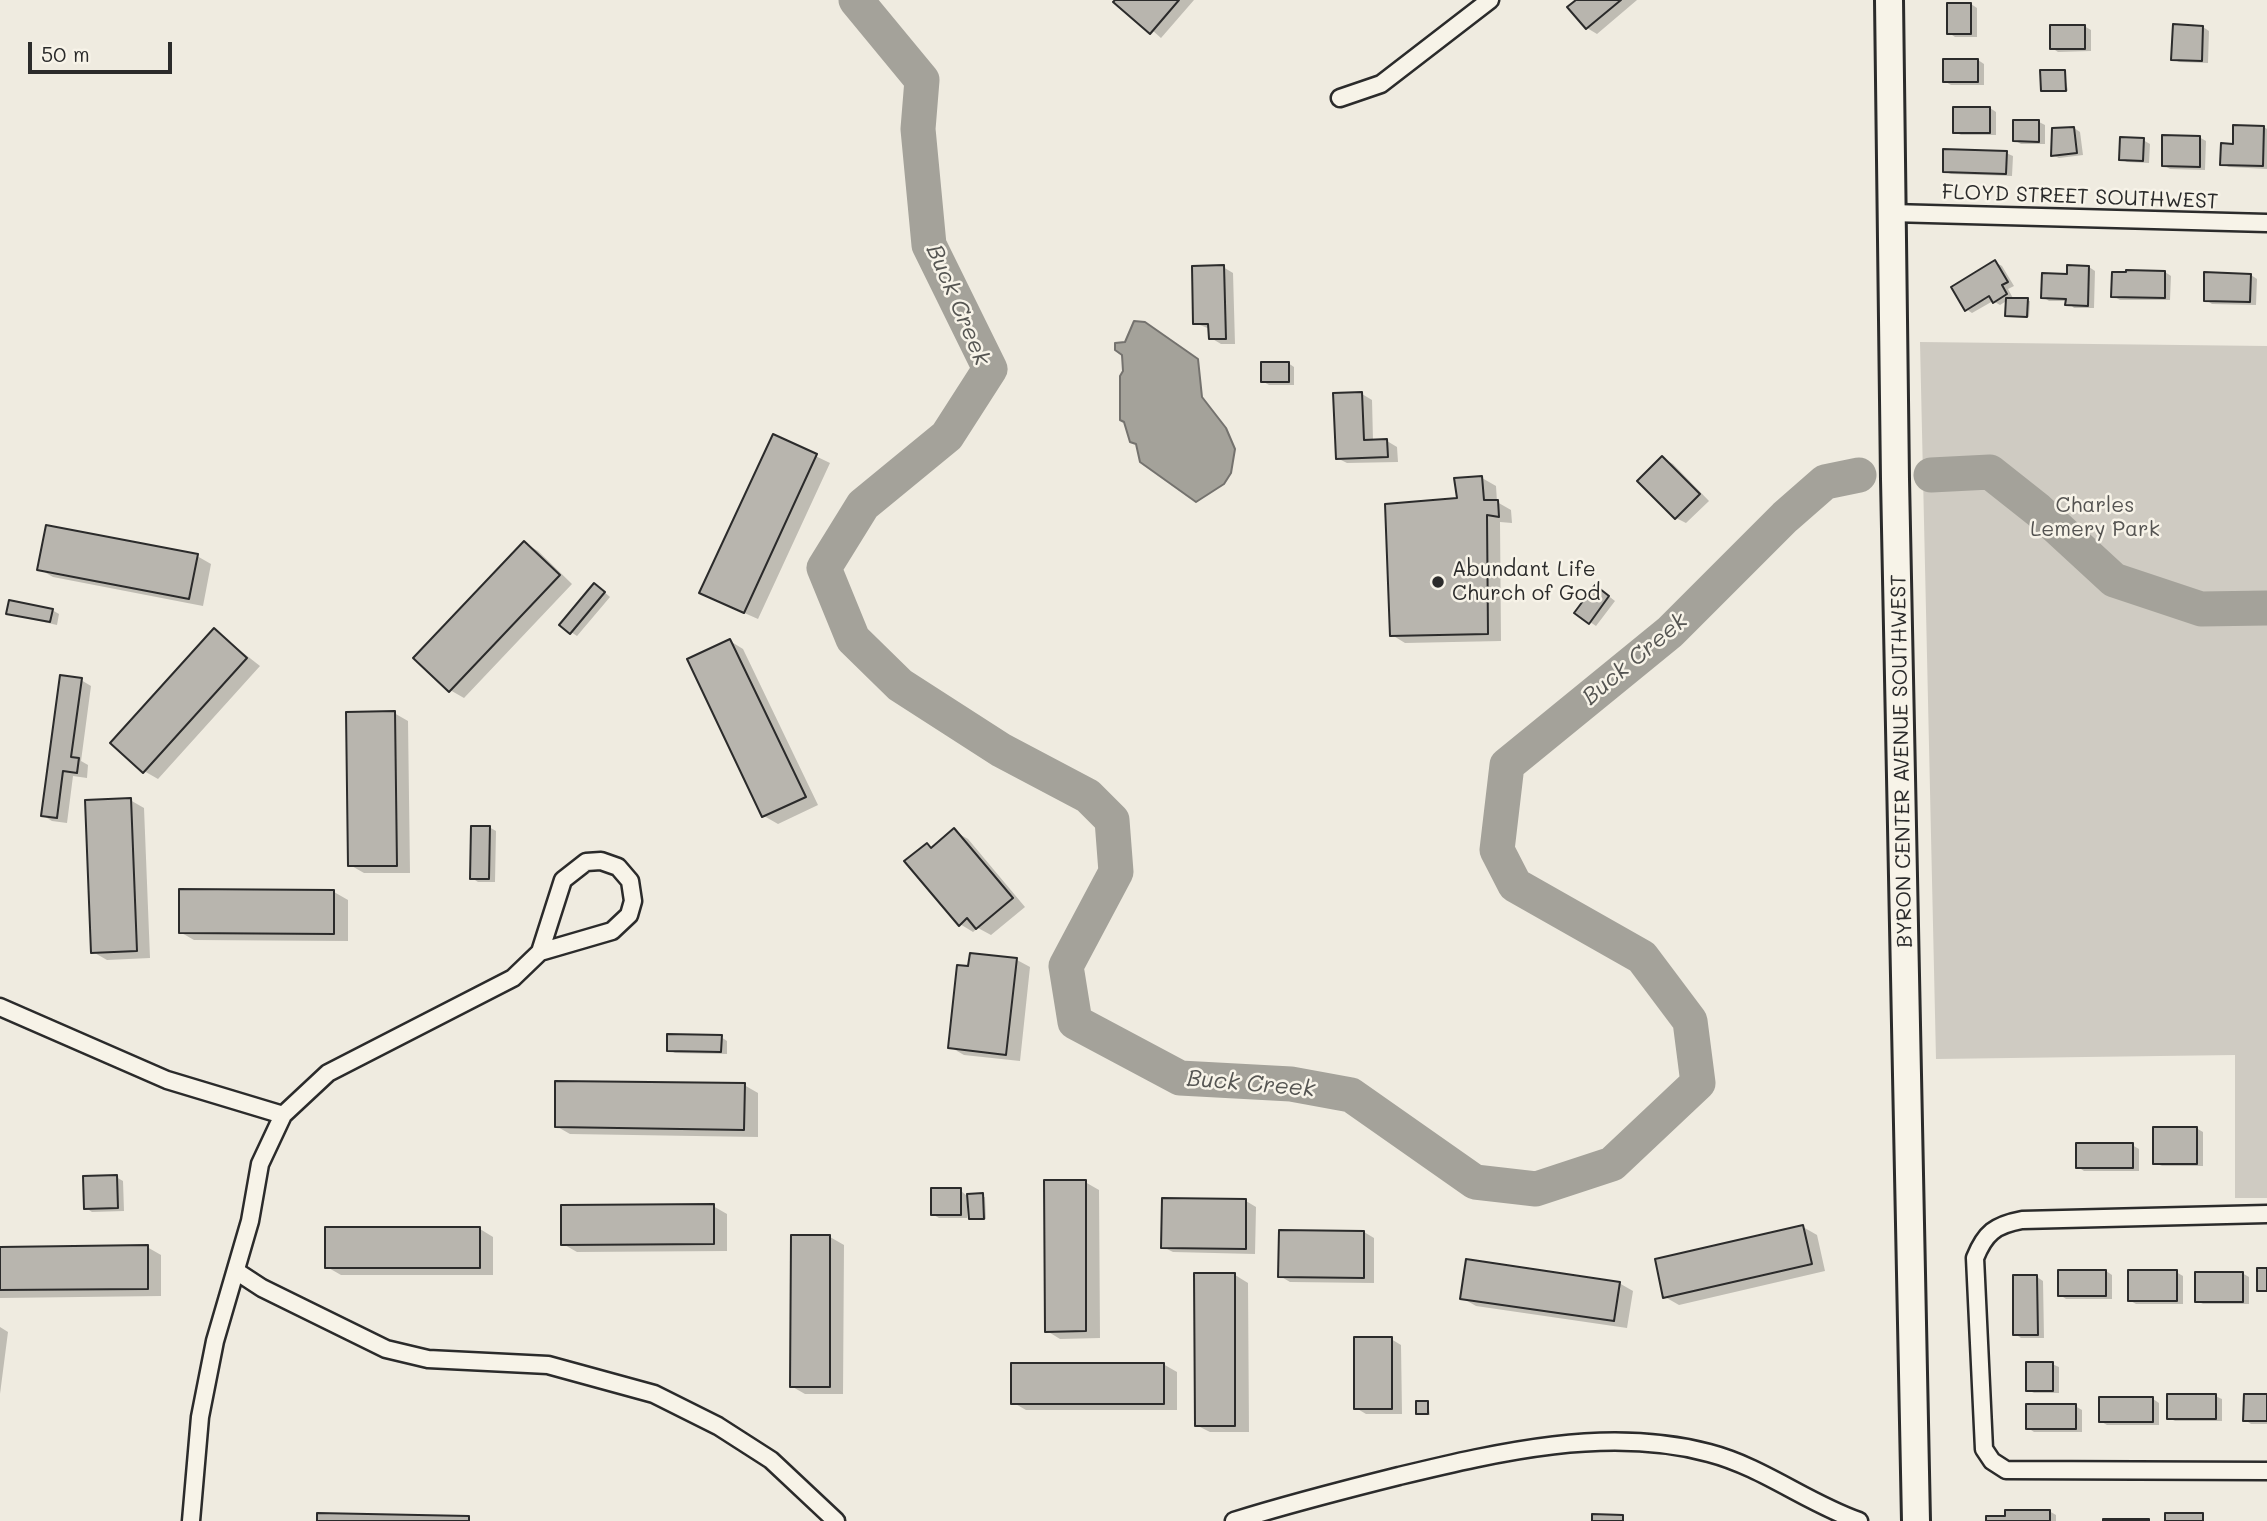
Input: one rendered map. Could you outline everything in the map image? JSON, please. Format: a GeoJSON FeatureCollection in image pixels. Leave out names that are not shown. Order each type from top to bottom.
{"type":"FeatureCollection","features":[{"type":"Feature","properties":{"kind":"main road","name":"BYRON CENTER AVENUE SOUTHWEST"},"geometry":{"type":"LineString","coordinates":[[1889,0],[1916,1521]]}},
{"type":"Feature","properties":{"kind":"street"},"geometry":{"type":"LineString","coordinates":[[1340,98],[1381,85],[1490,0]]}},
{"type":"Feature","properties":{"kind":"street","name":"FLOYD STREET SOUTHWEST"},"geometry":{"type":"LineString","coordinates":[[1891,213],[2267,223]]}},
{"type":"Feature","properties":{"kind":"street"},"geometry":{"type":"LineString","coordinates":[[191,1521],[200,1417],[215,1341],[250,1221],[260,1164],[283,1115],[328,1073],[513,978],[540,952],[612,931],[629,915],[633,901],[630,881],[618,867],[601,861],[586,862],[563,880],[540,952]]}},
{"type":"Feature","properties":{"kind":"street"},"geometry":{"type":"LineString","coordinates":[[0,1007],[167,1080],[283,1115]]}},
{"type":"Feature","properties":{"kind":"street"},"geometry":{"type":"LineString","coordinates":[[2267,1214],[2022,1220],[2000,1224],[1984,1237],[1975,1258],[1984,1449],[1992,1461],[2006,1470],[2267,1471]]}},
{"type":"Feature","properties":{"kind":"street"},"geometry":{"type":"LineString","coordinates":[[236,1271],[262,1288],[386,1349],[428,1359],[548,1365],[654,1394],[718,1426],[771,1460],[836,1521]]}},
{"type":"Feature","properties":{"kind":"street"},"geometry":{"type":"LineString","coordinates":[[1234,1521],[1298,1501],[1428,1469],[1516,1451],[1585,1442],[1649,1443],[1709,1453],[1757,1470],[1833,1512],[1860,1521]]}},
{"type":"Feature","properties":{"kind":"green space","name":"Charles Lemery Park"},"geometry":{"type":"Polygon","coordinates":[[[1920,342],[2267,346],[2267,1198],[2235,1198],[2235,1055],[1936,1059],[1920,342]]]}},
{"type":"Feature","properties":{"kind":"shaded area"},"geometry":{"type":"Polygon","coordinates":[[[1134,321],[1145,322],[1198,359],[1202,397],[1226,428],[1235,449],[1231,473],[1224,484],[1196,502],[1140,462],[1136,444],[1130,442],[1124,422],[1120,420],[1122,355],[1115,350],[1115,343],[1125,342],[1134,321]]]}},
{"type":"Feature","properties":{"kind":"building"},"geometry":{"type":"Polygon","coordinates":[[[1179,0],[1150,34],[1113,2],[1179,0]]]}},
{"type":"Feature","properties":{"kind":"building"},"geometry":{"type":"Polygon","coordinates":[[[1576,0],[1621,0],[1586,29],[1567,7],[1576,0]]]}},
{"type":"Feature","properties":{"kind":"building"},"geometry":{"type":"Polygon","coordinates":[[[1947,3],[1971,3],[1971,34],[1947,34],[1947,3]]]}},
{"type":"Feature","properties":{"kind":"building"},"geometry":{"type":"Polygon","coordinates":[[[2173,24],[2203,26],[2202,61],[2171,60],[2173,24]]]}},
{"type":"Feature","properties":{"kind":"building"},"geometry":{"type":"Polygon","coordinates":[[[2050,25],[2085,25],[2085,49],[2050,49],[2050,25]]]}},
{"type":"Feature","properties":{"kind":"building"},"geometry":{"type":"Polygon","coordinates":[[[1943,59],[1978,59],[1978,82],[1943,82],[1943,59]]]}},
{"type":"Feature","properties":{"kind":"building"},"geometry":{"type":"Polygon","coordinates":[[[2040,70],[2065,70],[2066,91],[2041,91],[2040,70]]]}},
{"type":"Feature","properties":{"kind":"building"},"geometry":{"type":"Polygon","coordinates":[[[1953,107],[1990,107],[1990,133],[1953,133],[1953,107]]]}},
{"type":"Feature","properties":{"kind":"building"},"geometry":{"type":"Polygon","coordinates":[[[2013,120],[2039,120],[2039,142],[2013,141],[2013,120]]]}},
{"type":"Feature","properties":{"kind":"building"},"geometry":{"type":"Polygon","coordinates":[[[2233,125],[2264,126],[2263,166],[2220,165],[2221,143],[2233,144],[2233,125]]]}},
{"type":"Feature","properties":{"kind":"building"},"geometry":{"type":"Polygon","coordinates":[[[2074,127],[2077,153],[2051,156],[2052,128],[2074,127]]]}},
{"type":"Feature","properties":{"kind":"building"},"geometry":{"type":"Polygon","coordinates":[[[2162,135],[2200,136],[2200,167],[2162,166],[2162,135]]]}},
{"type":"Feature","properties":{"kind":"building"},"geometry":{"type":"Polygon","coordinates":[[[2120,137],[2144,138],[2143,161],[2119,160],[2120,137]]]}},
{"type":"Feature","properties":{"kind":"building"},"geometry":{"type":"Polygon","coordinates":[[[1943,149],[2007,151],[2006,174],[1943,172],[1943,149]]]}},
{"type":"Feature","properties":{"kind":"building"},"geometry":{"type":"Polygon","coordinates":[[[1995,260],[2008,282],[2002,285],[2007,294],[1993,303],[1989,296],[1965,311],[1951,287],[1995,260]]]}},
{"type":"Feature","properties":{"kind":"building"},"geometry":{"type":"Polygon","coordinates":[[[1224,265],[1226,339],[1209,339],[1208,324],[1193,324],[1192,266],[1224,265]]]}},
{"type":"Feature","properties":{"kind":"building"},"geometry":{"type":"Polygon","coordinates":[[[2067,265],[2089,266],[2088,306],[2065,305],[2066,299],[2041,298],[2042,273],[2067,274],[2067,265]]]}},
{"type":"Feature","properties":{"kind":"building"},"geometry":{"type":"Polygon","coordinates":[[[2165,271],[2165,298],[2111,297],[2112,272],[2165,271]]]}},
{"type":"Feature","properties":{"kind":"building"},"geometry":{"type":"Polygon","coordinates":[[[2204,272],[2251,274],[2250,302],[2204,301],[2204,272]]]}},
{"type":"Feature","properties":{"kind":"building"},"geometry":{"type":"Polygon","coordinates":[[[2006,298],[2028,298],[2027,317],[2005,316],[2006,298]]]}},
{"type":"Feature","properties":{"kind":"building"},"geometry":{"type":"Polygon","coordinates":[[[1261,362],[1289,362],[1289,382],[1261,382],[1261,362]]]}},
{"type":"Feature","properties":{"kind":"building"},"geometry":{"type":"Polygon","coordinates":[[[1362,392],[1364,440],[1387,439],[1388,457],[1336,459],[1333,393],[1362,392]]]}},
{"type":"Feature","properties":{"kind":"building"},"geometry":{"type":"Polygon","coordinates":[[[773,434],[817,454],[744,613],[699,593],[773,434]]]}},
{"type":"Feature","properties":{"kind":"building"},"geometry":{"type":"Polygon","coordinates":[[[1662,456],[1700,494],[1675,519],[1637,481],[1662,456]]]}},
{"type":"Feature","properties":{"kind":"building","name":"Abundant Life Church of God"},"geometry":{"type":"Polygon","coordinates":[[[1482,476],[1484,500],[1498,500],[1499,517],[1487,515],[1488,634],[1390,636],[1385,504],[1457,498],[1454,478],[1482,476]]]}},
{"type":"Feature","properties":{"kind":"building"},"geometry":{"type":"Polygon","coordinates":[[[46,525],[198,554],[189,599],[37,570],[46,525]]]}},
{"type":"Feature","properties":{"kind":"building"},"geometry":{"type":"Polygon","coordinates":[[[524,541],[560,575],[449,692],[413,658],[524,541]]]}},
{"type":"Feature","properties":{"kind":"building"},"geometry":{"type":"Polygon","coordinates":[[[594,583],[605,592],[570,634],[559,625],[594,583]]]}},
{"type":"Feature","properties":{"kind":"building"},"geometry":{"type":"Polygon","coordinates":[[[1595,585],[1609,596],[1589,624],[1574,613],[1595,585]]]}},
{"type":"Feature","properties":{"kind":"building"},"geometry":{"type":"Polygon","coordinates":[[[9,600],[53,609],[50,622],[6,614],[9,600]]]}},
{"type":"Feature","properties":{"kind":"building"},"geometry":{"type":"Polygon","coordinates":[[[214,628],[247,658],[143,773],[110,743],[214,628]]]}},
{"type":"Feature","properties":{"kind":"building"},"geometry":{"type":"Polygon","coordinates":[[[730,639],[806,797],[762,817],[687,659],[730,639]]]}},
{"type":"Feature","properties":{"kind":"building"},"geometry":{"type":"Polygon","coordinates":[[[60,675],[82,678],[71,757],[79,758],[77,773],[63,771],[57,818],[41,816],[60,675]]]}},
{"type":"Feature","properties":{"kind":"building"},"geometry":{"type":"Polygon","coordinates":[[[395,711],[397,866],[348,866],[346,712],[395,711]]]}},
{"type":"Feature","properties":{"kind":"building"},"geometry":{"type":"Polygon","coordinates":[[[131,798],[137,951],[91,953],[85,800],[131,798]]]}},
{"type":"Feature","properties":{"kind":"building"},"geometry":{"type":"Polygon","coordinates":[[[471,826],[490,826],[489,879],[470,879],[471,826]]]}},
{"type":"Feature","properties":{"kind":"building"},"geometry":{"type":"Polygon","coordinates":[[[954,828],[1013,898],[976,929],[967,918],[959,926],[904,861],[927,843],[931,848],[954,828]]]}},
{"type":"Feature","properties":{"kind":"building"},"geometry":{"type":"Polygon","coordinates":[[[179,889],[334,890],[334,934],[179,933],[179,889]]]}},
{"type":"Feature","properties":{"kind":"building"},"geometry":{"type":"Polygon","coordinates":[[[970,953],[1017,958],[1006,1055],[948,1048],[957,965],[968,966],[970,953]]]}},
{"type":"Feature","properties":{"kind":"building"},"geometry":{"type":"Polygon","coordinates":[[[667,1034],[722,1035],[721,1052],[667,1051],[667,1034]]]}},
{"type":"Feature","properties":{"kind":"building"},"geometry":{"type":"Polygon","coordinates":[[[555,1081],[745,1083],[744,1130],[555,1127],[555,1081]]]}},
{"type":"Feature","properties":{"kind":"building"},"geometry":{"type":"Polygon","coordinates":[[[2153,1127],[2197,1127],[2197,1164],[2153,1164],[2153,1127]]]}},
{"type":"Feature","properties":{"kind":"building"},"geometry":{"type":"Polygon","coordinates":[[[2076,1143],[2133,1143],[2133,1168],[2076,1168],[2076,1143]]]}},
{"type":"Feature","properties":{"kind":"building"},"geometry":{"type":"Polygon","coordinates":[[[117,1175],[118,1208],[84,1209],[83,1176],[117,1175]]]}},
{"type":"Feature","properties":{"kind":"building"},"geometry":{"type":"Polygon","coordinates":[[[1044,1180],[1086,1180],[1086,1331],[1045,1332],[1044,1180]]]}},
{"type":"Feature","properties":{"kind":"building"},"geometry":{"type":"Polygon","coordinates":[[[931,1188],[961,1188],[961,1215],[931,1215],[931,1188]]]}},
{"type":"Feature","properties":{"kind":"building"},"geometry":{"type":"Polygon","coordinates":[[[983,1193],[984,1219],[969,1219],[967,1194],[983,1193]]]}},
{"type":"Feature","properties":{"kind":"building"},"geometry":{"type":"Polygon","coordinates":[[[1162,1198],[1246,1199],[1246,1249],[1161,1248],[1162,1198]]]}},
{"type":"Feature","properties":{"kind":"building"},"geometry":{"type":"Polygon","coordinates":[[[714,1204],[714,1244],[561,1245],[561,1205],[714,1204]]]}},
{"type":"Feature","properties":{"kind":"building"},"geometry":{"type":"Polygon","coordinates":[[[1803,1225],[1812,1264],[1663,1298],[1655,1259],[1803,1225]]]}},
{"type":"Feature","properties":{"kind":"building"},"geometry":{"type":"Polygon","coordinates":[[[325,1227],[480,1227],[480,1268],[325,1268],[325,1227]]]}},
{"type":"Feature","properties":{"kind":"building"},"geometry":{"type":"Polygon","coordinates":[[[1279,1230],[1364,1231],[1364,1278],[1278,1277],[1279,1230]]]}},
{"type":"Feature","properties":{"kind":"building"},"geometry":{"type":"Polygon","coordinates":[[[791,1235],[830,1235],[830,1387],[790,1387],[791,1235]]]}},
{"type":"Feature","properties":{"kind":"building"},"geometry":{"type":"Polygon","coordinates":[[[148,1245],[148,1289],[0,1290],[0,1247],[148,1245]]]}},
{"type":"Feature","properties":{"kind":"building"},"geometry":{"type":"Polygon","coordinates":[[[1466,1259],[1620,1282],[1614,1321],[1460,1299],[1466,1259]]]}},
{"type":"Feature","properties":{"kind":"building"},"geometry":{"type":"Polygon","coordinates":[[[2257,1268],[2267,1268],[2267,1291],[2257,1291],[2257,1268]]]}},
{"type":"Feature","properties":{"kind":"building"},"geometry":{"type":"Polygon","coordinates":[[[2058,1270],[2106,1270],[2106,1296],[2058,1296],[2058,1270]]]}},
{"type":"Feature","properties":{"kind":"building"},"geometry":{"type":"Polygon","coordinates":[[[2128,1270],[2177,1270],[2177,1301],[2128,1301],[2128,1270]]]}},
{"type":"Feature","properties":{"kind":"building"},"geometry":{"type":"Polygon","coordinates":[[[2195,1272],[2243,1272],[2243,1302],[2195,1302],[2195,1272]]]}},
{"type":"Feature","properties":{"kind":"building"},"geometry":{"type":"Polygon","coordinates":[[[1194,1273],[1235,1273],[1235,1426],[1195,1426],[1194,1273]]]}},
{"type":"Feature","properties":{"kind":"building"},"geometry":{"type":"Polygon","coordinates":[[[2013,1275],[2037,1275],[2038,1335],[2013,1335],[2013,1275]]]}},
{"type":"Feature","properties":{"kind":"building"},"geometry":{"type":"Polygon","coordinates":[[[1354,1337],[1392,1337],[1392,1409],[1354,1409],[1354,1337]]]}},
{"type":"Feature","properties":{"kind":"building"},"geometry":{"type":"Polygon","coordinates":[[[2026,1362],[2053,1362],[2053,1391],[2026,1391],[2026,1362]]]}},
{"type":"Feature","properties":{"kind":"building"},"geometry":{"type":"Polygon","coordinates":[[[1011,1363],[1164,1363],[1164,1404],[1011,1404],[1011,1363]]]}},
{"type":"Feature","properties":{"kind":"building"},"geometry":{"type":"Polygon","coordinates":[[[2167,1394],[2216,1394],[2216,1419],[2167,1419],[2167,1394]]]}},
{"type":"Feature","properties":{"kind":"building"},"geometry":{"type":"Polygon","coordinates":[[[2244,1394],[2267,1394],[2267,1421],[2243,1421],[2244,1394]]]}},
{"type":"Feature","properties":{"kind":"building"},"geometry":{"type":"Polygon","coordinates":[[[2099,1397],[2153,1397],[2153,1422],[2099,1422],[2099,1397]]]}},
{"type":"Feature","properties":{"kind":"building"},"geometry":{"type":"Polygon","coordinates":[[[1416,1401],[1428,1401],[1428,1414],[1416,1414],[1416,1401]]]}},
{"type":"Feature","properties":{"kind":"building"},"geometry":{"type":"Polygon","coordinates":[[[2026,1404],[2076,1404],[2076,1429],[2026,1429],[2026,1404]]]}},
{"type":"Feature","properties":{"kind":"building"},"geometry":{"type":"Polygon","coordinates":[[[2005,1510],[2050,1510],[2050,1521],[1986,1521],[1986,1516],[2005,1516],[2005,1510]]]}},
{"type":"Feature","properties":{"kind":"building"},"geometry":{"type":"Polygon","coordinates":[[[317,1513],[469,1516],[469,1521],[317,1521],[317,1513]]]}},
{"type":"Feature","properties":{"kind":"building"},"geometry":{"type":"Polygon","coordinates":[[[2165,1513],[2203,1513],[2203,1521],[2165,1521],[2165,1513]]]}},
{"type":"Feature","properties":{"kind":"building"},"geometry":{"type":"Polygon","coordinates":[[[1592,1514],[1623,1515],[1623,1521],[1592,1521],[1592,1514]]]}},
{"type":"Feature","properties":{"kind":"building"},"geometry":{"type":"Polygon","coordinates":[[[2149,1519],[2149,1521],[2103,1521],[2149,1519]]]}},
{"type":"Feature","properties":{"kind":"waterway","name":"Buck Creek"},"geometry":{"type":"LineString","coordinates":[[856,0],[922,80],[918,129],[929,245],[990,369],[947,436],[863,505],[824,568],[853,639],[900,685],[1001,750],[1088,796],[1112,820],[1116,872],[1066,966],[1075,1022],[1180,1078],[1291,1084],[1351,1095],[1475,1182],[1536,1189],[1612,1164],[1698,1083],[1690,1021],[1642,957],[1515,885],[1497,850],[1507,765],[1670,632],[1785,517],[1825,482],[1859,475]]}},
{"type":"Feature","properties":{"kind":"waterway","name":"Buck Creek"},"geometry":{"type":"LineString","coordinates":[[1931,475],[1990,472],[2038,510],[2114,580],[2201,609],[2267,608]]}},
{"type":"Feature","properties":{"kind":"place","name":"Abundant Life Church of God"},"geometry":{"type":"Point","coordinates":[1438,582]}}]}
